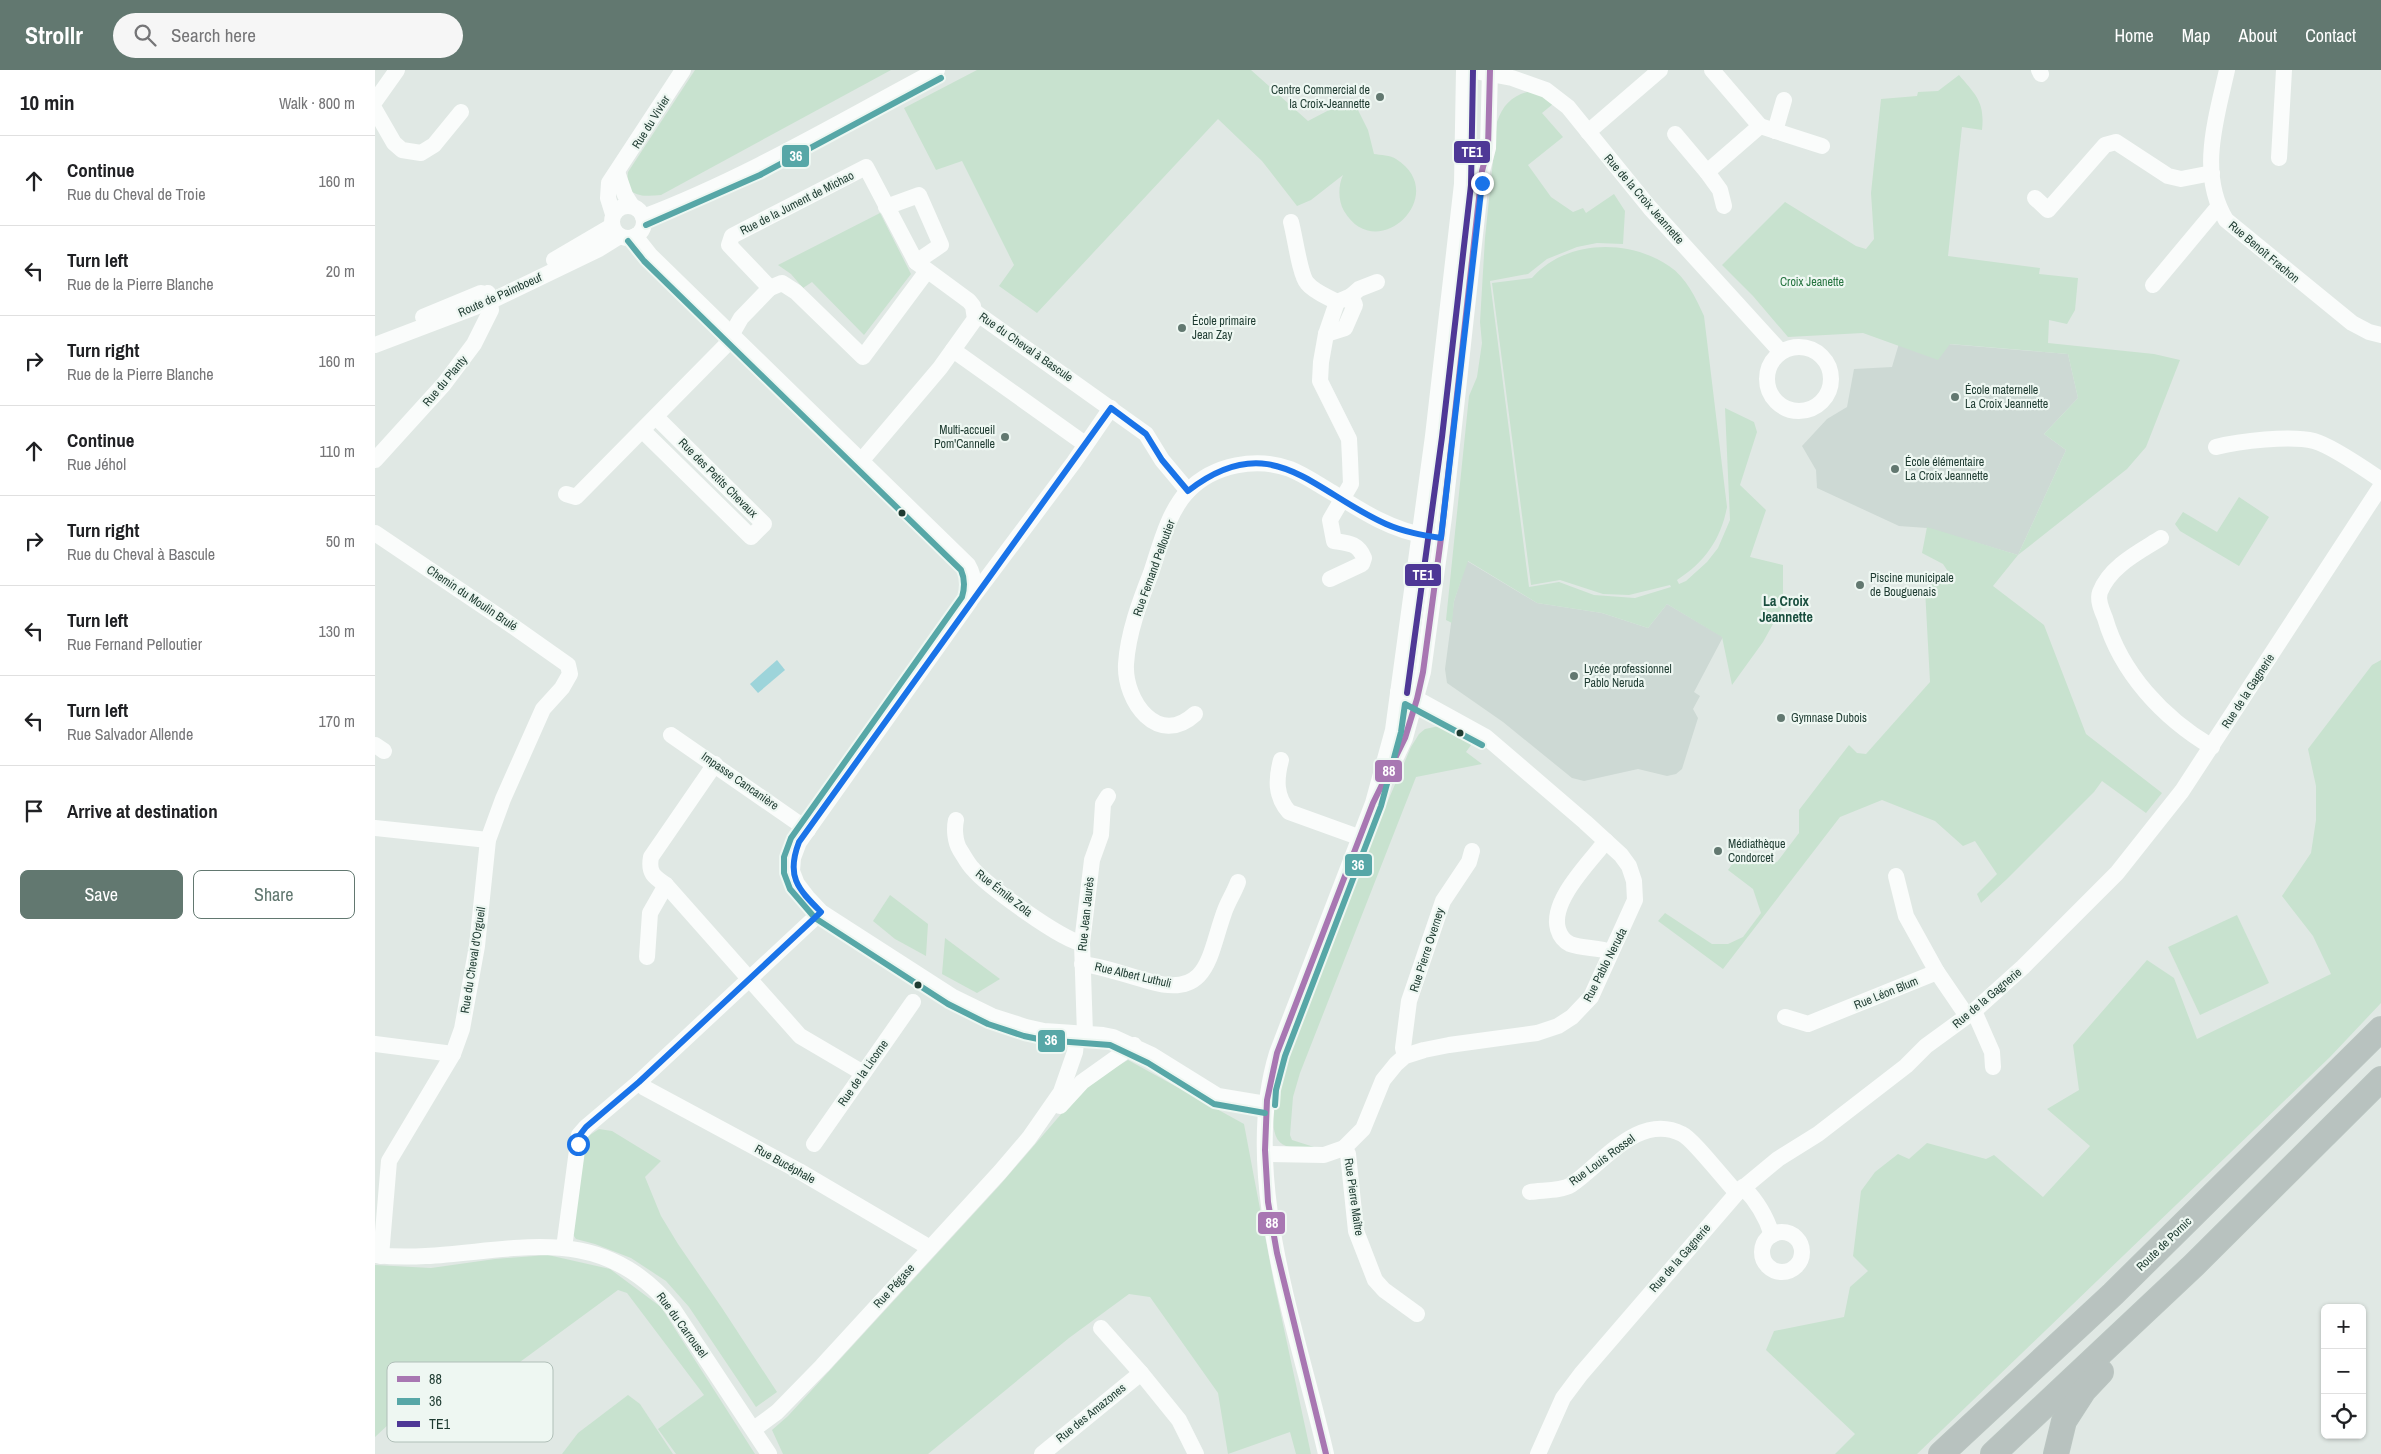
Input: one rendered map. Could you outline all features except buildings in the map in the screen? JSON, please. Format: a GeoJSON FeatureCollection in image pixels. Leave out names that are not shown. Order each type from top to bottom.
{"type":"FeatureCollection","features":[{"type":"Feature","properties":{"kind":"highway","name":"Route de Pornic"},"geometry":{"type":"LineString","coordinates":[[1941,1454],[2113,1294],[2381,1029]]}},
{"type":"Feature","properties":{"kind":"highway"},"geometry":{"type":"LineString","coordinates":[[1993,1454],[2151,1306],[2381,1079]]}},
{"type":"Feature","properties":{"kind":"highway"},"geometry":{"type":"LineString","coordinates":[[2056,1454],[2064,1421],[2084,1390],[2141,1332],[2151,1306]]}},
{"type":"Feature","properties":{"kind":"street"},"geometry":{"type":"LineString","coordinates":[[375,101],[397,70]]}},
{"type":"Feature","properties":{"kind":"street","name":"Rue du Vivier"},"geometry":{"type":"LineString","coordinates":[[620,228],[609,205],[609,183],[683,70]]}},
{"type":"Feature","properties":{"kind":"street","name":"Route de Paimboeuf"},"geometry":{"type":"LineString","coordinates":[[375,344],[489,296],[556,258],[620,228],[621,207],[638,212],[692,199],[937,70]]}},
{"type":"Feature","properties":{"kind":"street"},"geometry":{"type":"LineString","coordinates":[[1326,1454],[1279,1260],[1268,1203],[1265,1154],[1267,1089],[1277,1053],[1361,838],[1373,803],[1393,730],[1433,436],[1462,184],[1464,70]]}},
{"type":"Feature","properties":{"kind":"street","name":"Rue de la Croix Jeannette"},"geometry":{"type":"LineString","coordinates":[[1469,70],[1490,72],[1546,90],[1568,107],[1650,208],[1781,352]]}},
{"type":"Feature","properties":{"kind":"street"},"geometry":{"type":"LineString","coordinates":[[1588,132],[1659,70]]}},
{"type":"Feature","properties":{"kind":"street"},"geometry":{"type":"LineString","coordinates":[[1712,70],[1768,128],[1822,146]]}},
{"type":"Feature","properties":{"kind":"street","name":"Rue Benoît Frachon"},"geometry":{"type":"LineString","coordinates":[[2227,70],[2213,134],[2211,173],[2218,207],[2226,220],[2352,324],[2381,335]]}},
{"type":"Feature","properties":{"kind":"street"},"geometry":{"type":"LineString","coordinates":[[2279,158],[2284,70]]}},
{"type":"Feature","properties":{"kind":"street"},"geometry":{"type":"LineString","coordinates":[[1373,803],[1405,738],[1417,698],[1441,538],[1482,171],[1488,148],[1490,72]]}},
{"type":"Feature","properties":{"kind":"street"},"geometry":{"type":"LineString","coordinates":[[1707,172],[1768,128],[1784,100]]}},
{"type":"Feature","properties":{"kind":"street"},"geometry":{"type":"LineString","coordinates":[[375,110],[394,143],[402,150],[421,153],[433,145],[461,112]]}},
{"type":"Feature","properties":{"kind":"street"},"geometry":{"type":"LineString","coordinates":[[1675,134],[1707,172],[1719,190],[1725,206]]}},
{"type":"Feature","properties":{"kind":"street"},"geometry":{"type":"LineString","coordinates":[[2035,198],[2048,210],[2105,144],[2116,142],[2168,176],[2181,179],[2211,173]]}},
{"type":"Feature","properties":{"kind":"street","name":"Rue de la Jument de Michao"},"geometry":{"type":"LineString","coordinates":[[770,288],[729,245],[732,236],[865,167],[886,207],[922,267],[969,301],[975,312]]}},
{"type":"Feature","properties":{"kind":"street"},"geometry":{"type":"LineString","coordinates":[[617,172],[625,195],[638,212],[643,228],[620,228]]}},
{"type":"Feature","properties":{"kind":"street"},"geometry":{"type":"LineString","coordinates":[[566,494],[577,497],[656,418],[725,346],[741,318],[770,288],[782,283],[796,292],[863,357],[922,267],[941,245],[919,195],[886,207]]}},
{"type":"Feature","properties":{"kind":"street"},"geometry":{"type":"LineString","coordinates":[[2153,285],[2218,207]]}},
{"type":"Feature","properties":{"kind":"street"},"geometry":{"type":"LineString","coordinates":[[1291,222],[1298,245],[1302,276],[1308,285],[1344,299]]}},
{"type":"Feature","properties":{"kind":"street"},"geometry":{"type":"LineString","coordinates":[[620,228],[862,460],[968,565],[972,572],[975,590],[971,601]]}},
{"type":"Feature","properties":{"kind":"street"},"geometry":{"type":"LineString","coordinates":[[1329,579],[1362,564],[1364,558],[1361,550],[1354,544],[1334,542],[1331,536],[1330,520],[1351,484],[1349,439],[1320,381],[1321,362],[1326,334],[1344,299],[1359,289],[1377,282]]}},
{"type":"Feature","properties":{"kind":"street","name":"Route de Paimboeuf"},"geometry":{"type":"LineString","coordinates":[[375,338],[489,296]]}},
{"type":"Feature","properties":{"kind":"street","name":"Rue du Planty"},"geometry":{"type":"LineString","coordinates":[[375,460],[461,362],[485,324],[491,310],[489,296]]}},
{"type":"Feature","properties":{"kind":"street","name":"Rue du Cheval à Bascule"},"geometry":{"type":"LineString","coordinates":[[862,460],[972,326],[975,312],[1146,434],[1162,460],[1188,491]]}},
{"type":"Feature","properties":{"kind":"street"},"geometry":{"type":"LineString","coordinates":[[953,350],[1085,444]]}},
{"type":"Feature","properties":{"kind":"street"},"geometry":{"type":"LineString","coordinates":[[1111,408],[799,842],[793,858],[792,871],[797,884],[821,912],[897,963],[953,997],[1009,1022],[1044,1031],[1103,1035],[1134,1045],[1218,1096],[1266,1104]]}},
{"type":"Feature","properties":{"kind":"street","name":"Rue des Petits Chevaux"},"geometry":{"type":"LineString","coordinates":[[643,431],[751,537],[764,524],[656,418]]}},
{"type":"Feature","properties":{"kind":"street"},"geometry":{"type":"LineString","coordinates":[[2217,447],[2238,441],[2314,441],[2341,454],[2381,480]]}},
{"type":"Feature","properties":{"kind":"street","name":"Rue Fernand Pelloutier"},"geometry":{"type":"LineString","coordinates":[[1195,714],[1187,721],[1174,726],[1161,724],[1143,715],[1128,689],[1126,677],[1126,661],[1137,611],[1167,527],[1188,491],[1211,475],[1229,467],[1248,463],[1267,464],[1290,469],[1385,524],[1419,535],[1441,538]]}},
{"type":"Feature","properties":{"kind":"street","name":"Rue de la Gagnerie"},"geometry":{"type":"LineString","coordinates":[[1538,1454],[1563,1398],[1581,1374],[1740,1190],[1906,1066],[1926,1046],[1971,1013],[2023,968],[2117,873],[2171,807],[2381,486]]}},
{"type":"Feature","properties":{"kind":"street","name":"Chemin du Moulin Brulé"},"geometry":{"type":"LineString","coordinates":[[375,533],[504,620],[568,666]]}},
{"type":"Feature","properties":{"kind":"street"},"geometry":{"type":"LineString","coordinates":[[2161,538],[2118,566],[2100,592],[2100,604],[2111,639],[2142,688],[2177,724],[2211,747]]}},
{"type":"Feature","properties":{"kind":"street","name":"Rue du Cheval d'Orgueil"},"geometry":{"type":"LineString","coordinates":[[378,1255],[389,1161],[453,1054],[462,1029],[475,955],[488,840],[503,800],[543,708],[562,688],[570,674],[568,666]]}},
{"type":"Feature","properties":{"kind":"street","name":"Rue Pablo Neruda"},"geometry":{"type":"LineString","coordinates":[[1398,692],[1417,698],[1486,737],[1621,855],[1629,866],[1635,894],[1629,916],[1591,997],[1572,1017],[1559,1026],[1537,1033],[1449,1045],[1405,1056]]}},
{"type":"Feature","properties":{"kind":"street","name":"Impasse Cancanière"},"geometry":{"type":"LineString","coordinates":[[671,735],[808,830]]}},
{"type":"Feature","properties":{"kind":"street"},"geometry":{"type":"LineString","coordinates":[[1281,760],[1277,778],[1278,791],[1282,804],[1289,812],[1361,838]]}},
{"type":"Feature","properties":{"kind":"street"},"geometry":{"type":"LineString","coordinates":[[715,764],[651,857],[649,867],[653,875],[666,885],[799,1036],[863,1073]]}},
{"type":"Feature","properties":{"kind":"street","name":"Rue Jean Jaurès"},"geometry":{"type":"LineString","coordinates":[[1081,1034],[1082,943],[1092,860],[1101,835],[1103,804],[1109,796]]}},
{"type":"Feature","properties":{"kind":"street","name":"Rue Émile Zola"},"geometry":{"type":"LineString","coordinates":[[955,820],[954,828],[959,848],[974,870],[1051,930],[1074,943],[1082,943]]}},
{"type":"Feature","properties":{"kind":"street"},"geometry":{"type":"LineString","coordinates":[[375,828],[488,840]]}},
{"type":"Feature","properties":{"kind":"street"},"geometry":{"type":"LineString","coordinates":[[1606,841],[1561,900],[1556,922],[1563,939],[1570,944],[1602,948],[1611,952]]}},
{"type":"Feature","properties":{"kind":"street","name":"Rue Pierre Overney"},"geometry":{"type":"LineString","coordinates":[[1405,1056],[1403,1048],[1409,1001],[1443,901],[1469,862],[1472,851]]}},
{"type":"Feature","properties":{"kind":"street"},"geometry":{"type":"LineString","coordinates":[[1896,876],[1906,916],[1937,972],[1971,1013],[1992,1052],[1993,1067]]}},
{"type":"Feature","properties":{"kind":"street","name":"Rue Albert Luthuli"},"geometry":{"type":"LineString","coordinates":[[1081,964],[1108,968],[1165,985],[1177,986],[1195,980],[1201,975],[1211,955],[1224,911],[1238,882]]}},
{"type":"Feature","properties":{"kind":"street"},"geometry":{"type":"LineString","coordinates":[[647,957],[650,913],[666,885]]}},
{"type":"Feature","properties":{"kind":"street"},"geometry":{"type":"LineString","coordinates":[[564,1248],[579,1136],[586,1127],[639,1082],[821,912]]}},
{"type":"Feature","properties":{"kind":"street","name":"Rue Léon Blum"},"geometry":{"type":"LineString","coordinates":[[1785,1017],[1808,1024],[1937,972]]}},
{"type":"Feature","properties":{"kind":"street","name":"Rue de la Licorne"},"geometry":{"type":"LineString","coordinates":[[815,1144],[913,1002]]}},
{"type":"Feature","properties":{"kind":"street","name":"Rue Pégase"},"geometry":{"type":"LineString","coordinates":[[754,1429],[777,1412],[815,1373],[1029,1138],[1061,1092],[1081,1034]]}},
{"type":"Feature","properties":{"kind":"street"},"geometry":{"type":"LineString","coordinates":[[375,1044],[453,1054]]}},
{"type":"Feature","properties":{"kind":"street","name":"Rue Pégase"},"geometry":{"type":"LineString","coordinates":[[1029,1138],[1045,1126],[1082,1082],[1134,1045]]}},
{"type":"Feature","properties":{"kind":"street"},"geometry":{"type":"LineString","coordinates":[[1265,1154],[1324,1155],[1344,1148],[1363,1129],[1383,1080],[1405,1056]]}},
{"type":"Feature","properties":{"kind":"street","name":"Rue Bucéphale"},"geometry":{"type":"LineString","coordinates":[[639,1082],[645,1088],[799,1171],[929,1248]]}},
{"type":"Feature","properties":{"kind":"street","name":"Rue Louis Rossel"},"geometry":{"type":"LineString","coordinates":[[1530,1192],[1569,1186],[1600,1160],[1645,1130],[1665,1128],[1684,1135],[1740,1190],[1757,1202],[1767,1217],[1772,1235]]}},
{"type":"Feature","properties":{"kind":"street","name":"Rue Pierre Maître"},"geometry":{"type":"LineString","coordinates":[[1344,1148],[1348,1154],[1357,1231],[1375,1280],[1384,1290],[1417,1314]]}},
{"type":"Feature","properties":{"kind":"street","name":"Rue du Carrousel"},"geometry":{"type":"LineString","coordinates":[[378,1255],[424,1257],[525,1246],[564,1248],[594,1254],[625,1266],[658,1291],[673,1309],[769,1454]]}},
{"type":"Feature","properties":{"kind":"street"},"geometry":{"type":"LineString","coordinates":[[1101,1328],[1179,1420],[1196,1454]]}},
{"type":"Feature","properties":{"kind":"street","name":"Rue des Amazones"},"geometry":{"type":"LineString","coordinates":[[1042,1454],[1141,1373]]}},
{"type":"Feature","properties":{"kind":"shaded area"},"geometry":{"type":"Polygon","coordinates":[[[1900,340],[2068,354],[2078,398],[2044,434],[2066,450],[2018,555],[1927,528],[1899,526],[1817,488],[1816,470],[1802,446],[1827,419],[1847,407],[1854,369],[1892,367],[1900,340]]]}},
{"type":"Feature","properties":{"kind":"shaded area","name":"Lycée professionnel Pablo Neruda"},"geometry":{"type":"Polygon","coordinates":[[[1467,561],[1537,603],[1602,613],[1648,628],[1667,604],[1723,637],[1694,692],[1700,696],[1693,709],[1698,718],[1682,769],[1676,774],[1667,776],[1638,769],[1584,781],[1572,778],[1503,722],[1447,683],[1445,669],[1454,601],[1467,561]]]}},
{"type":"Feature","properties":{"kind":"green space"},"geometry":{"type":"Polygon","coordinates":[[[695,70],[891,70],[661,195],[647,196],[635,194],[631,191],[627,180],[628,172],[695,70]]]}},
{"type":"Feature","properties":{"kind":"green space"},"geometry":{"type":"Polygon","coordinates":[[[977,70],[1251,70],[1308,121],[1352,98],[1368,130],[1374,154],[1396,159],[1411,174],[1416,190],[1413,206],[1403,219],[1390,228],[1374,231],[1358,226],[1344,211],[1341,202],[1340,188],[1343,175],[1311,200],[1297,206],[1262,161],[1218,119],[1037,313],[999,286],[1014,265],[962,161],[936,170],[904,108],[977,70]]]}},
{"type":"Feature","properties":{"kind":"green space","name":"Croix Jeanette"},"geometry":{"type":"Polygon","coordinates":[[[1959,75],[1978,100],[1983,120],[1982,130],[1962,127],[1948,256],[2040,268],[2039,274],[2078,278],[2075,310],[2067,324],[2049,320],[2048,343],[2154,354],[2180,360],[2146,447],[2127,469],[2018,555],[2066,450],[2044,434],[2078,398],[2068,354],[1950,344],[1938,360],[1863,333],[1788,337],[1753,296],[1722,265],[1785,202],[1856,246],[1866,249],[1874,239],[1871,193],[1881,99],[1917,96],[1918,92],[1938,91],[1959,75]]]}},
{"type":"Feature","properties":{"kind":"green space"},"geometry":{"type":"Polygon","coordinates":[[[1532,91],[1545,96],[1553,104],[1542,113],[1563,137],[1528,165],[1551,197],[1573,212],[1583,208],[1586,213],[1614,194],[1625,211],[1623,244],[1597,243],[1577,247],[1547,259],[1528,274],[1490,281],[1529,587],[1559,582],[1594,595],[1635,598],[1671,587],[1670,585],[1629,595],[1603,594],[1560,580],[1531,585],[1492,283],[1532,278],[1546,265],[1562,256],[1579,250],[1597,247],[1616,247],[1653,257],[1669,266],[1681,276],[1690,288],[1704,316],[1727,507],[1721,529],[1710,549],[1696,566],[1677,580],[1679,584],[1686,581],[1707,562],[1718,548],[1730,520],[1725,408],[1754,422],[1757,432],[1740,485],[1766,510],[1750,557],[1783,565],[1783,606],[1763,642],[1732,685],[1722,637],[1667,604],[1648,628],[1602,613],[1537,603],[1468,561],[1454,601],[1452,623],[1446,620],[1469,396],[1477,377],[1482,343],[1480,322],[1485,238],[1497,122],[1502,110],[1510,101],[1526,92],[1532,91]]]}},
{"type":"Feature","properties":{"kind":"green space"},"geometry":{"type":"Polygon","coordinates":[[[880,213],[911,274],[864,335],[812,282],[803,288],[791,274],[778,265],[880,213]]]}},
{"type":"Feature","properties":{"kind":"green space"},"geometry":{"type":"Polygon","coordinates":[[[2239,497],[2269,517],[2239,566],[2180,531],[2175,524],[2183,512],[2217,532],[2239,497]]]}},
{"type":"Feature","properties":{"kind":"green space"},"geometry":{"type":"Polygon","coordinates":[[[1927,527],[2018,555],[1993,586],[2044,625],[2086,734],[2162,793],[2146,813],[2102,781],[2094,792],[1981,903],[1977,894],[1997,874],[1975,841],[1963,846],[1935,821],[1882,800],[1840,817],[1723,969],[1658,921],[1665,913],[1712,944],[1728,944],[1743,937],[1761,913],[1753,889],[1728,870],[1740,853],[1770,863],[1777,862],[1799,833],[1799,810],[1849,745],[1857,753],[1866,754],[1930,682],[1925,589],[1949,573],[1943,564],[1922,553],[1927,527]]]}},
{"type":"Feature","properties":{"kind":"green space"},"geometry":{"type":"Polygon","coordinates":[[[2381,660],[2381,1003],[2330,1057],[1917,1454],[1835,1454],[1855,1434],[1766,1350],[1774,1331],[1844,1317],[1850,1287],[1868,1271],[1853,1256],[1861,1191],[1875,1172],[1898,1154],[1909,1159],[1927,1143],[1986,1159],[1994,1155],[2043,1197],[2090,1146],[2047,1109],[2079,1090],[2073,1045],[2147,960],[2174,978],[2197,1039],[2331,974],[2313,936],[2282,896],[2311,853],[2316,820],[2316,786],[2308,749],[2372,665],[2381,660]]]}},
{"type":"Feature","properties":{"kind":"green space"},"geometry":{"type":"Polygon","coordinates":[[[1444,725],[1455,727],[1474,741],[1466,752],[1482,764],[1416,777],[1300,1073],[1293,1097],[1290,1135],[1292,1140],[1314,1147],[1296,1148],[1286,1146],[1276,1136],[1274,1128],[1273,1110],[1276,1085],[1387,803],[1411,747],[1419,734],[1425,729],[1444,725]]]}},
{"type":"Feature","properties":{"kind":"green space"},"geometry":{"type":"Polygon","coordinates":[[[890,895],[928,924],[926,956],[895,939],[873,921],[890,895]]]}},
{"type":"Feature","properties":{"kind":"green space"},"geometry":{"type":"Polygon","coordinates":[[[2237,915],[2269,983],[2200,1015],[2168,947],[2237,915]]]}},
{"type":"Feature","properties":{"kind":"green space"},"geometry":{"type":"Polygon","coordinates":[[[945,938],[1000,979],[977,993],[942,974],[945,938]]]}},
{"type":"Feature","properties":{"kind":"green space"},"geometry":{"type":"Polygon","coordinates":[[[1128,1060],[1244,1124],[1273,1278],[1311,1454],[1296,1454],[1290,1432],[1228,1454],[1218,1393],[1150,1297],[1129,1294],[1069,1338],[928,1454],[783,1454],[772,1430],[788,1416],[1000,1185],[1087,1084],[1128,1060]]]}},
{"type":"Feature","properties":{"kind":"green space"},"geometry":{"type":"Polygon","coordinates":[[[599,1129],[612,1131],[661,1161],[645,1177],[661,1216],[777,1392],[756,1407],[689,1307],[666,1281],[631,1258],[576,1239],[572,1233],[587,1137],[599,1129]]]}},
{"type":"Feature","properties":{"kind":"green space"},"geometry":{"type":"Polygon","coordinates":[[[548,1255],[610,1269],[661,1307],[755,1454],[676,1454],[658,1429],[704,1395],[627,1293],[618,1290],[520,1362],[387,1362],[387,1426],[375,1437],[375,1265],[431,1268],[495,1259],[548,1255]]]}},
{"type":"Feature","properties":{"kind":"green space"},"geometry":{"type":"Polygon","coordinates":[[[628,1395],[640,1404],[673,1454],[562,1454],[578,1433],[628,1395]]]}},
{"type":"Feature","properties":{"kind":"water"},"geometry":{"type":"Polygon","coordinates":[[[777,660],[785,670],[758,693],[750,684],[777,660]]]}},
{"type":"Feature","properties":{"kind":"transit line","name":"TE1"},"geometry":{"type":"LineString","coordinates":[[1407,693],[1442,437],[1471,185],[1473,70]]}},
{"type":"Feature","properties":{"kind":"transit line","name":"88"},"geometry":{"type":"LineString","coordinates":[[1326,1454],[1277,1253],[1268,1202],[1265,1150],[1267,1100],[1277,1053],[1373,803],[1405,738],[1423,672],[1441,538],[1482,171],[1488,148],[1490,70]]}},
{"type":"Feature","properties":{"kind":"transit line","name":"36"},"geometry":{"type":"LineString","coordinates":[[646,225],[760,175],[941,78]]}},
{"type":"Feature","properties":{"kind":"transit line","name":"36"},"geometry":{"type":"LineString","coordinates":[[628,241],[644,261],[961,570],[963,577],[962,597],[791,838],[784,857],[784,873],[790,889],[815,918],[948,1004],[988,1024],[1043,1040],[1110,1045],[1148,1063],[1214,1104],[1265,1113]]}},
{"type":"Feature","properties":{"kind":"transit line","name":"36"},"geometry":{"type":"LineString","coordinates":[[1275,1105],[1276,1090],[1285,1056],[1381,806],[1401,732],[1405,704],[1482,745]]}},
{"type":"Feature","properties":{"kind":"place","name":"Centre Commercial de la Croix-Jeannette"},"geometry":{"type":"Point","coordinates":[1380,97]}},
{"type":"Feature","properties":{"kind":"place","name":"École primaire Jean Zay"},"geometry":{"type":"Point","coordinates":[1182,328]}},
{"type":"Feature","properties":{"kind":"place","name":"École maternelle La Croix Jeannette"},"geometry":{"type":"Point","coordinates":[1955,397]}},
{"type":"Feature","properties":{"kind":"place","name":"Multi-accueil Pom'Cannelle"},"geometry":{"type":"Point","coordinates":[1005,437]}},
{"type":"Feature","properties":{"kind":"place","name":"École élémentaire La Croix Jeannette"},"geometry":{"type":"Point","coordinates":[1895,469]}},
{"type":"Feature","properties":{"kind":"place","name":"Piscine municipale de Bouguenais"},"geometry":{"type":"Point","coordinates":[1860,585]}},
{"type":"Feature","properties":{"kind":"place","name":"Lycée professionnel Pablo Neruda"},"geometry":{"type":"Point","coordinates":[1574,676]}},
{"type":"Feature","properties":{"kind":"place","name":"Gymnase Dubois"},"geometry":{"type":"Point","coordinates":[1781,718]}},
{"type":"Feature","properties":{"kind":"place","name":"Médiathèque Condorcet"},"geometry":{"type":"Point","coordinates":[1718,851]}},
{"type":"Feature","properties":{"kind":"district","name":"La Croix Jeannette"},"geometry":{"type":"Point","coordinates":[1786,610]}},
{"type":"Feature","properties":{"kind":"route"},"geometry":{"type":"LineString","coordinates":[[578,1144],[579,1136],[586,1127],[639,1082],[821,912],[807,898],[797,884],[792,871],[793,858],[799,842],[1111,408],[1146,434],[1162,460],[1188,491],[1211,475],[1229,467],[1248,463],[1267,464],[1290,469],[1312,480],[1385,524],[1410,533],[1441,538],[1482,183]]}}]}
